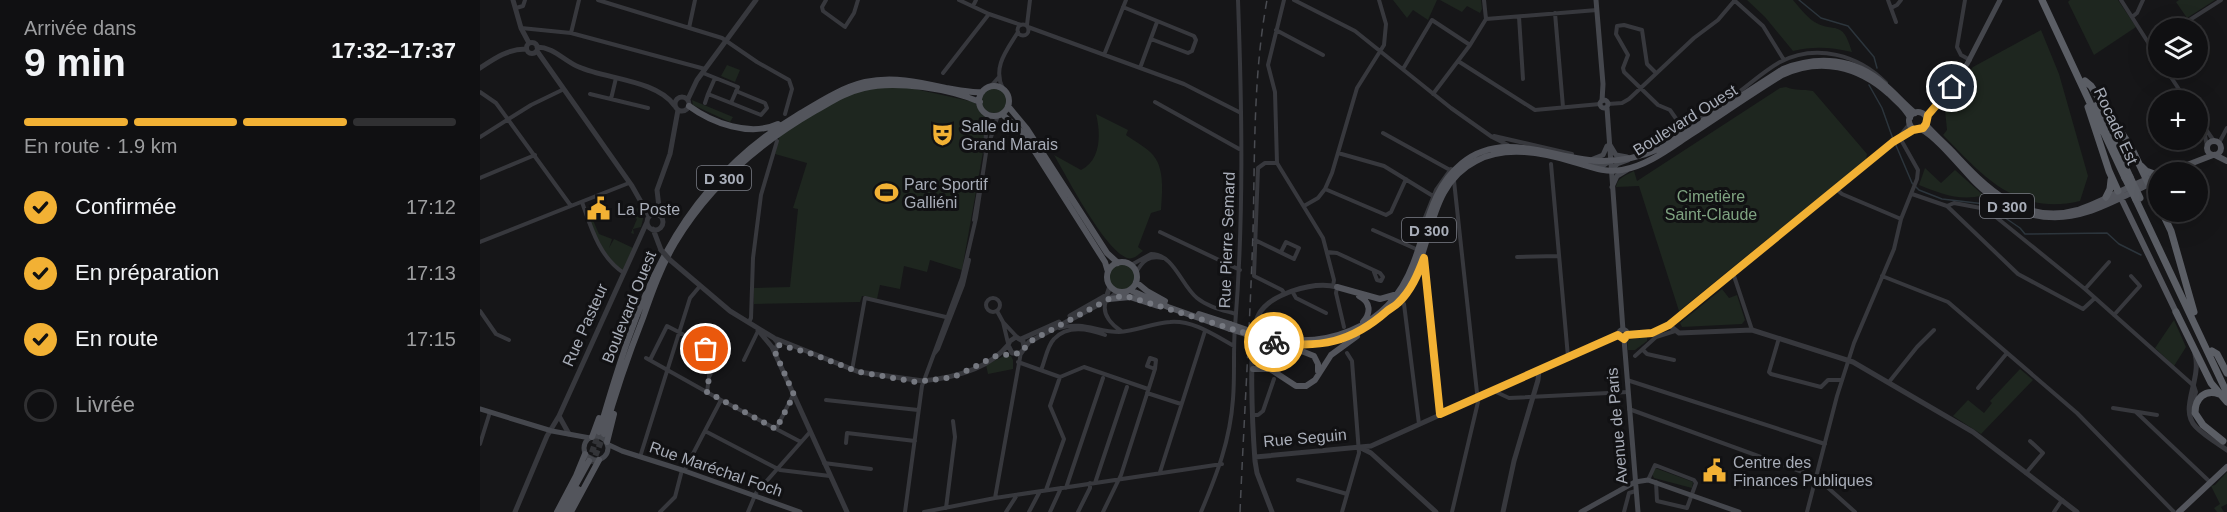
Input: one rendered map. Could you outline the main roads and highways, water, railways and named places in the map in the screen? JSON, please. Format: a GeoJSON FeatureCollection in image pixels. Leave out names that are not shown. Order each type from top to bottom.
{"type":"FeatureCollection","features":[{"type":"Feature","properties":{"kind":"highway","name":"Rocade Est"},"geometry":{"type":"LineString","coordinates":[[2042,0],[2128,177]]}},
{"type":"Feature","properties":{"kind":"highway","name":"Rocade Est"},"geometry":{"type":"LineString","coordinates":[[2047,0],[2138,199],[2184,290],[2224,394]]}},
{"type":"Feature","properties":{"kind":"highway"},"geometry":{"type":"LineString","coordinates":[[2076,70],[2076,76],[2109,171],[2120,194]]}},
{"type":"Feature","properties":{"kind":"highway"},"geometry":{"type":"LineString","coordinates":[[2085,81],[2091,86],[2140,164],[2148,172]]}},
{"type":"Feature","properties":{"kind":"highway"},"geometry":{"type":"LineString","coordinates":[[2140,164],[2147,182]]}},
{"type":"Feature","properties":{"kind":"highway"},"geometry":{"type":"LineString","coordinates":[[2108,200],[2111,186],[2109,171]]}},
{"type":"Feature","properties":{"kind":"highway"},"geometry":{"type":"LineString","coordinates":[[2167,222],[2171,231],[2184,290]]}},
{"type":"Feature","properties":{"kind":"highway","name":"Rocade Est"},"geometry":{"type":"LineString","coordinates":[[2189,302],[2227,382]]}},
{"type":"Feature","properties":{"kind":"highway"},"geometry":{"type":"LineString","coordinates":[[2176,312],[2211,383],[2224,394],[2227,402]]}},
{"type":"Feature","properties":{"kind":"highway"},"geometry":{"type":"LineString","coordinates":[[2212,351],[2217,354],[2227,373]]}},
{"type":"Feature","properties":{"kind":"highway"},"geometry":{"type":"LineString","coordinates":[[2224,394],[2213,392],[2202,395],[2195,409],[2200,422],[2225,443]]}},
{"type":"Feature","properties":{"kind":"main road","name":"Avenue de Paris"},"geometry":{"type":"LineString","coordinates":[[1596,0],[1635,482],[1633,491],[1638,512]]}},
{"type":"Feature","properties":{"kind":"main road"},"geometry":{"type":"LineString","coordinates":[[1918,121],[1952,87],[1970,60],[2000,0]]}},
{"type":"Feature","properties":{"kind":"main road","name":"Boulevard Ouest"},"geometry":{"type":"LineString","coordinates":[[1259,336],[1308,341],[1339,336],[1360,326],[1389,306],[1407,279],[1433,202],[1446,180],[1468,159],[1501,148],[1574,162],[1598,170],[1654,150],[1676,139],[1783,69],[1815,60],[1843,62],[1860,68],[1883,83],[1918,121]]}},
{"type":"Feature","properties":{"kind":"main road","name":"Boulevard Ouest"},"geometry":{"type":"LineString","coordinates":[[1136,282],[1172,305],[1273,342],[1298,345],[1329,343],[1347,338],[1377,320],[1407,288],[1416,270],[1437,205],[1446,187],[1455,176],[1509,143],[1592,160],[1610,166],[1632,168],[1667,150],[1763,87],[1793,70],[1811,66],[1836,66],[1856,72],[1870,79],[1900,102]]}},
{"type":"Feature","properties":{"kind":"main road","name":"Boulevard Ouest"},"geometry":{"type":"LineString","coordinates":[[980,102],[907,85],[887,84],[866,87],[837,98],[768,141],[727,175],[700,206],[675,243],[657,278],[602,433],[617,370],[636,316],[668,247],[694,206],[746,152],[792,119],[845,89],[875,80],[902,80],[969,92],[982,92]]}},
{"type":"Feature","properties":{"kind":"main road"},"geometry":{"type":"LineString","coordinates":[[1000,114],[1008,106],[1009,97],[1003,89],[992,86],[982,92],[981,108],[987,114],[1000,114],[1014,124],[1034,149],[1106,262],[1107,280],[1110,286],[1118,292],[1130,290],[1136,282],[1136,273],[1131,265],[1118,263],[1104,249],[1027,129],[1008,106]]}},
{"type":"Feature","properties":{"kind":"main road"},"geometry":{"type":"LineString","coordinates":[[687,101],[705,115],[746,130],[764,129],[792,119]]}},
{"type":"Feature","properties":{"kind":"main road","name":"D 300"},"geometry":{"type":"LineString","coordinates":[[1918,121],[1988,188],[2017,206],[2044,212],[2066,212],[2108,200],[2147,182]]}},
{"type":"Feature","properties":{"kind":"main road"},"geometry":{"type":"LineString","coordinates":[[1608,141],[1616,155],[1632,158]]}},
{"type":"Feature","properties":{"kind":"main road"},"geometry":{"type":"LineString","coordinates":[[1592,160],[1603,155],[1608,141]]}},
{"type":"Feature","properties":{"kind":"main road"},"geometry":{"type":"LineString","coordinates":[[2208,147],[2218,144]]}},
{"type":"Feature","properties":{"kind":"main road"},"geometry":{"type":"LineString","coordinates":[[2192,162],[2220,152],[2218,144]]}},
{"type":"Feature","properties":{"kind":"main road"},"geometry":{"type":"LineString","coordinates":[[2218,144],[2227,159]]}},
{"type":"Feature","properties":{"kind":"main road"},"geometry":{"type":"LineString","coordinates":[[2192,162],[2204,150]]}},
{"type":"Feature","properties":{"kind":"main road"},"geometry":{"type":"LineString","coordinates":[[2208,150],[2214,155],[2227,159]]}},
{"type":"Feature","properties":{"kind":"main road"},"geometry":{"type":"LineString","coordinates":[[1574,162],[1610,166],[1632,158]]}},
{"type":"Feature","properties":{"kind":"main road"},"geometry":{"type":"LineString","coordinates":[[1611,191],[1617,176],[1632,168]]}},
{"type":"Feature","properties":{"kind":"main road"},"geometry":{"type":"LineString","coordinates":[[2120,194],[2176,312]]}},
{"type":"Feature","properties":{"kind":"main road"},"geometry":{"type":"LineString","coordinates":[[2108,200],[2125,210],[2137,232]]}},
{"type":"Feature","properties":{"kind":"main road"},"geometry":{"type":"LineString","coordinates":[[1108,272],[1118,263]]}},
{"type":"Feature","properties":{"kind":"main road"},"geometry":{"type":"LineString","coordinates":[[1335,287],[1380,299],[1397,294]]}},
{"type":"Feature","properties":{"kind":"main road","name":"Boulevard Ouest"},"geometry":{"type":"LineString","coordinates":[[1130,290],[1209,322],[1230,326]]}},
{"type":"Feature","properties":{"kind":"main road"},"geometry":{"type":"LineString","coordinates":[[1345,290],[1363,298],[1369,306],[1368,317],[1360,326]]}},
{"type":"Feature","properties":{"kind":"main road"},"geometry":{"type":"LineString","coordinates":[[1108,300],[1122,296],[1133,298],[1209,322]]}},
{"type":"Feature","properties":{"kind":"main road"},"geometry":{"type":"LineString","coordinates":[[584,445],[591,437],[614,369],[636,316]]}},
{"type":"Feature","properties":{"kind":"main road"},"geometry":{"type":"LineString","coordinates":[[1253,369],[1274,371],[1287,381],[1301,387],[1311,383],[1331,355],[1372,327],[1377,320]]}},
{"type":"Feature","properties":{"kind":"main road"},"geometry":{"type":"LineString","coordinates":[[1273,342],[1314,356],[1318,364],[1317,376]]}},
{"type":"Feature","properties":{"kind":"main road"},"geometry":{"type":"LineString","coordinates":[[571,512],[599,460],[607,453],[607,443],[626,362]]}},
{"type":"Feature","properties":{"kind":"main road"},"geometry":{"type":"LineString","coordinates":[[480,409],[555,431],[591,437],[599,436],[607,443]]}},
{"type":"Feature","properties":{"kind":"main road"},"geometry":{"type":"LineString","coordinates":[[555,431],[581,441],[585,454],[559,512]]}},
{"type":"Feature","properties":{"kind":"main road","name":"Rue Maréchal Foch"},"geometry":{"type":"LineString","coordinates":[[607,443],[622,451],[683,470],[800,512]]}},
{"type":"Feature","properties":{"kind":"main road","name":"Rue Maréchal Foch"},"geometry":{"type":"LineString","coordinates":[[607,453],[622,451]]}},
{"type":"Feature","properties":{"kind":"main road"},"geometry":{"type":"LineString","coordinates":[[585,454],[590,459],[599,460]]}},
{"type":"Feature","properties":{"kind":"main road"},"geometry":{"type":"LineString","coordinates":[[559,512],[590,463],[566,512]]}},
{"type":"Feature","properties":{"kind":"main road"},"geometry":{"type":"LineString","coordinates":[[2179,512],[2227,467]]}},
{"type":"Feature","properties":{"kind":"main road"},"geometry":{"type":"LineString","coordinates":[[1634,471],[1648,480],[1738,512]]}},
{"type":"Feature","properties":{"kind":"main road"},"geometry":{"type":"LineString","coordinates":[[1581,512],[1635,482],[1648,480]]}},
{"type":"Feature","properties":{"kind":"waterway"},"geometry":{"type":"LineString","coordinates":[[1799,0],[1821,18],[1848,26],[1874,57],[1877,68]]}},
{"type":"Feature","properties":{"kind":"waterway"},"geometry":{"type":"LineString","coordinates":[[1869,85],[1882,108],[1893,139]]}},
{"type":"Feature","properties":{"kind":"waterway"},"geometry":{"type":"LineString","coordinates":[[1895,143],[1912,183],[1919,190],[1942,199],[1985,204],[2025,234],[2107,233],[2119,244],[2141,255]]}},
{"type":"Feature","properties":{"kind":"tunnel"},"geometry":{"type":"LineString","coordinates":[[589,461],[599,432]]}},
{"type":"Feature","properties":{"kind":"tunnel"},"geometry":{"type":"LineString","coordinates":[[592,464],[604,434]]}},
{"type":"Feature","properties":{"kind":"railway"},"geometry":{"type":"LineString","coordinates":[[1240,512],[1252,266],[1257,86],[1267,0]]}},
{"type":"Feature","properties":{"kind":"place","name":"Salle du Grand Marais"},"geometry":{"type":"Point","coordinates":[943,135]}},
{"type":"Feature","properties":{"kind":"place","name":"Parc Sportif Galliéni"},"geometry":{"type":"Point","coordinates":[886,193]}},
{"type":"Feature","properties":{"kind":"place","name":"La Poste"},"geometry":{"type":"Point","coordinates":[599,209]}},
{"type":"Feature","properties":{"kind":"place","name":"Centre des Finances Publiques"},"geometry":{"type":"Point","coordinates":[1715,471]}},
{"type":"Feature","properties":{"kind":"park label","name":"Cimetière Saint-Claude"},"geometry":{"type":"Point","coordinates":[1711,205]}}]}
